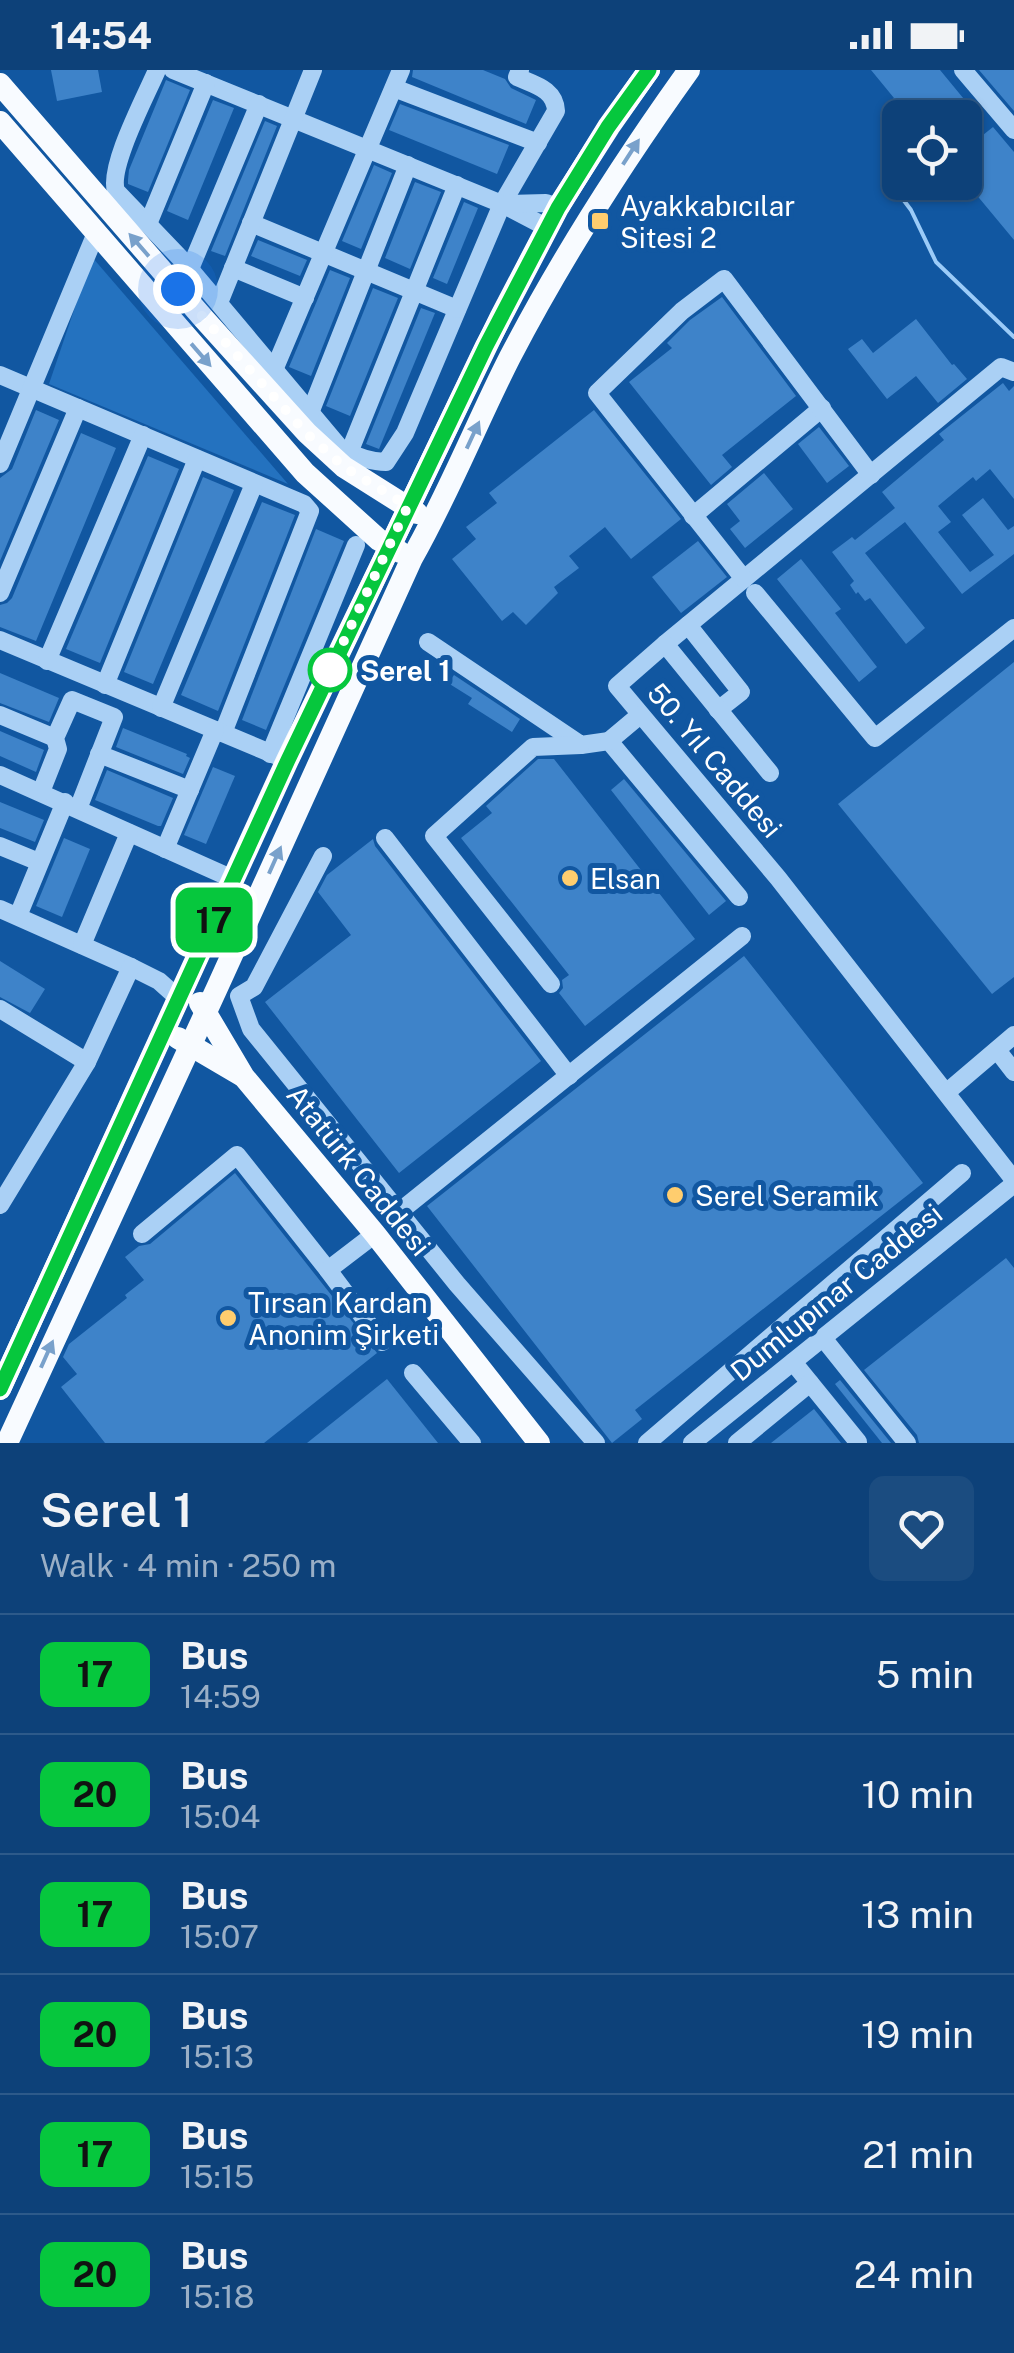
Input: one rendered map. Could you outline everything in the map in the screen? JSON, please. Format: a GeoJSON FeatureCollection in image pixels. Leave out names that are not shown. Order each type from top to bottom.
{"type":"FeatureCollection","features":[{"type":"Feature","properties":{"kind":"main road"},"geometry":{"type":"LineString","coordinates":[[0,1389],[233,879],[279,757],[553,218],[608,127],[649,70]]}},
{"type":"Feature","properties":{"kind":"main road"},"geometry":{"type":"LineString","coordinates":[[7,1443],[206,1012],[228,992],[412,558],[510,359],[544,294],[634,146],[689,70]]}},
{"type":"Feature","properties":{"kind":"main road"},"geometry":{"type":"LineString","coordinates":[[0,84],[306,433],[344,467],[432,524]]}},
{"type":"Feature","properties":{"kind":"main road"},"geometry":{"type":"LineString","coordinates":[[0,122],[304,473],[379,540],[412,558]]}},
{"type":"Feature","properties":{"kind":"main road"},"geometry":{"type":"LineString","coordinates":[[178,998],[196,1000],[244,1076]]}},
{"type":"Feature","properties":{"kind":"main road"},"geometry":{"type":"LineString","coordinates":[[166,1024],[172,1034],[244,1076]]}},
{"type":"Feature","properties":{"kind":"main road","name":"Atatürk Caddesi"},"geometry":{"type":"LineString","coordinates":[[244,1076],[375,1234],[539,1443]]}},
{"type":"Feature","properties":{"kind":"street"},"geometry":{"type":"LineString","coordinates":[[157,70],[122,151],[113,181],[116,192],[190,269],[340,448],[386,462],[406,433],[502,204],[556,111],[549,91],[512,72]]}},
{"type":"Feature","properties":{"kind":"street"},"geometry":{"type":"LineString","coordinates":[[173,70],[502,204],[546,203],[553,218]]}},
{"type":"Feature","properties":{"kind":"street"},"geometry":{"type":"LineString","coordinates":[[218,303],[313,70]]}},
{"type":"Feature","properties":{"kind":"street"},"geometry":{"type":"LineString","coordinates":[[963,70],[1014,130]]}},
{"type":"Feature","properties":{"kind":"street"},"geometry":{"type":"LineString","coordinates":[[274,370],[398,79],[538,143]]}},
{"type":"Feature","properties":{"kind":"street"},"geometry":{"type":"LineString","coordinates":[[148,224],[206,83]]}},
{"type":"Feature","properties":{"kind":"street"},"geometry":{"type":"LineString","coordinates":[[190,269],[259,104]]}},
{"type":"Feature","properties":{"kind":"street"},"geometry":{"type":"LineString","coordinates":[[310,413],[408,164]]}},
{"type":"Feature","properties":{"kind":"street"},"geometry":{"type":"LineString","coordinates":[[349,453],[457,185]]}},
{"type":"Feature","properties":{"kind":"street"},"geometry":{"type":"LineString","coordinates":[[251,223],[457,309]]}},
{"type":"Feature","properties":{"kind":"street"},"geometry":{"type":"LineString","coordinates":[[0,464],[96,233]]}},
{"type":"Feature","properties":{"kind":"street"},"geometry":{"type":"LineString","coordinates":[[233,268],[305,298]]}},
{"type":"Feature","properties":{"kind":"street"},"geometry":{"type":"LineString","coordinates":[[872,475],[724,279],[682,311],[597,393],[875,738],[1014,628]]}},
{"type":"Feature","properties":{"kind":"street","name":"50. Yıl Caddesi"},"geometry":{"type":"LineString","coordinates":[[1014,372],[1001,367],[872,475],[750,586],[688,625],[617,686],[778,878],[1014,1182]]}},
{"type":"Feature","properties":{"kind":"street"},"geometry":{"type":"LineString","coordinates":[[0,376],[304,504],[310,511],[219,732],[166,848]]}},
{"type":"Feature","properties":{"kind":"street"},"geometry":{"type":"LineString","coordinates":[[0,593],[78,408]]}},
{"type":"Feature","properties":{"kind":"street"},"geometry":{"type":"LineString","coordinates":[[693,516],[822,408]]}},
{"type":"Feature","properties":{"kind":"street"},"geometry":{"type":"LineString","coordinates":[[47,661],[143,436]]}},
{"type":"Feature","properties":{"kind":"street"},"geometry":{"type":"LineString","coordinates":[[105,685],[197,459]]}},
{"type":"Feature","properties":{"kind":"street"},"geometry":{"type":"LineString","coordinates":[[162,708],[254,484]]}},
{"type":"Feature","properties":{"kind":"street"},"geometry":{"type":"LineString","coordinates":[[2,646],[279,757],[356,546]]}},
{"type":"Feature","properties":{"kind":"street"},"geometry":{"type":"LineString","coordinates":[[688,625],[741,692],[718,710]]}},
{"type":"Feature","properties":{"kind":"street"},"geometry":{"type":"LineString","coordinates":[[428,642],[581,745]]}},
{"type":"Feature","properties":{"kind":"street"},"geometry":{"type":"LineString","coordinates":[[665,644],[770,773]]}},
{"type":"Feature","properties":{"kind":"street"},"geometry":{"type":"LineString","coordinates":[[697,683],[719,665]]}},
{"type":"Feature","properties":{"kind":"street"},"geometry":{"type":"LineString","coordinates":[[40,792],[58,750],[55,738],[72,700],[114,717],[72,806],[9,913],[159,981],[178,998]]}},
{"type":"Feature","properties":{"kind":"street"},"geometry":{"type":"LineString","coordinates":[[0,715],[55,738]]}},
{"type":"Feature","properties":{"kind":"street"},"geometry":{"type":"LineString","coordinates":[[551,984],[434,836],[533,748],[609,741],[640,715]]}},
{"type":"Feature","properties":{"kind":"street"},"geometry":{"type":"LineString","coordinates":[[609,741],[739,897]]}},
{"type":"Feature","properties":{"kind":"street"},"geometry":{"type":"LineString","coordinates":[[98,754],[190,790]]}},
{"type":"Feature","properties":{"kind":"street"},"geometry":{"type":"LineString","coordinates":[[0,776],[233,879]]}},
{"type":"Feature","properties":{"kind":"street"},"geometry":{"type":"LineString","coordinates":[[82,945],[129,832]]}},
{"type":"Feature","properties":{"kind":"street"},"geometry":{"type":"LineString","coordinates":[[385,838],[568,1076]]}},
{"type":"Feature","properties":{"kind":"street"},"geometry":{"type":"LineString","coordinates":[[0,846],[39,862]]}},
{"type":"Feature","properties":{"kind":"street"},"geometry":{"type":"LineString","coordinates":[[323,856],[254,986],[228,992],[251,1029],[399,1212],[596,1443]]}},
{"type":"Feature","properties":{"kind":"street"},"geometry":{"type":"LineString","coordinates":[[399,1212],[742,936]]}},
{"type":"Feature","properties":{"kind":"street"},"geometry":{"type":"LineString","coordinates":[[0,1205],[87,1062],[131,967]]}},
{"type":"Feature","properties":{"kind":"street"},"geometry":{"type":"LineString","coordinates":[[0,1009],[87,1062]]}},
{"type":"Feature","properties":{"kind":"street"},"geometry":{"type":"LineString","coordinates":[[947,1092],[1014,1035]]}},
{"type":"Feature","properties":{"kind":"street"},"geometry":{"type":"LineString","coordinates":[[996,1050],[1014,1072]]}},
{"type":"Feature","properties":{"kind":"street"},"geometry":{"type":"LineString","coordinates":[[142,1234],[237,1155],[382,1342]]}},
{"type":"Feature","properties":{"kind":"street"},"geometry":{"type":"LineString","coordinates":[[647,1443],[962,1173]]}},
{"type":"Feature","properties":{"kind":"street","name":"Dumlupınar Caddesi"},"geometry":{"type":"LineString","coordinates":[[692,1443],[1014,1182]]}},
{"type":"Feature","properties":{"kind":"street"},"geometry":{"type":"LineString","coordinates":[[328,1270],[375,1234]]}},
{"type":"Feature","properties":{"kind":"street"},"geometry":{"type":"LineString","coordinates":[[823,1338],[906,1443]]}},
{"type":"Feature","properties":{"kind":"street"},"geometry":{"type":"LineString","coordinates":[[793,1362],[858,1442]]}},
{"type":"Feature","properties":{"kind":"street"},"geometry":{"type":"LineString","coordinates":[[413,1373],[472,1443]]}},
{"type":"Feature","properties":{"kind":"street"},"geometry":{"type":"LineString","coordinates":[[737,1443],[810,1383]]}},
{"type":"Feature","properties":{"kind":"shaded area"},"geometry":{"type":"Polygon","coordinates":[[[92,257],[288,484],[49,384],[92,257]]]}},
{"type":"Feature","properties":{"kind":"building"},"geometry":{"type":"Polygon","coordinates":[[[51,70],[98,70],[102,92],[57,101],[51,70]]]}},
{"type":"Feature","properties":{"kind":"building"},"geometry":{"type":"Polygon","coordinates":[[[413,70],[483,70],[505,79],[511,88],[536,100],[526,124],[412,77],[413,70]]]}},
{"type":"Feature","properties":{"kind":"building"},"geometry":{"type":"Polygon","coordinates":[[[871,70],[940,70],[965,100],[891,100],[894,98],[871,70]]]}},
{"type":"Feature","properties":{"kind":"building"},"geometry":{"type":"Polygon","coordinates":[[[979,70],[1014,70],[1014,111],[979,70]]]}},
{"type":"Feature","properties":{"kind":"building"},"geometry":{"type":"Polygon","coordinates":[[[166,80],[190,90],[148,192],[128,184],[129,170],[166,80]]]}},
{"type":"Feature","properties":{"kind":"building"},"geometry":{"type":"Polygon","coordinates":[[[213,100],[234,108],[188,220],[167,211],[213,100]]]}},
{"type":"Feature","properties":{"kind":"building"},"geometry":{"type":"Polygon","coordinates":[[[400,104],[509,145],[497,174],[389,130],[400,104]]]}},
{"type":"Feature","properties":{"kind":"building"},"geometry":{"type":"Polygon","coordinates":[[[265,121],[277,126],[225,256],[211,251],[265,121]]]}},
{"type":"Feature","properties":{"kind":"building"},"geometry":{"type":"Polygon","coordinates":[[[993,127],[1014,152],[1014,240],[981,200],[982,134],[993,127]]]}},
{"type":"Feature","properties":{"kind":"building"},"geometry":{"type":"Polygon","coordinates":[[[374,165],[392,173],[361,249],[342,241],[374,165]]]}},
{"type":"Feature","properties":{"kind":"building"},"geometry":{"type":"Polygon","coordinates":[[[415,182],[441,192],[410,269],[385,258],[415,182]]]}},
{"type":"Feature","properties":{"kind":"building"},"geometry":{"type":"Polygon","coordinates":[[[464,202],[478,208],[447,284],[433,278],[464,202]]]}},
{"type":"Feature","properties":{"kind":"building"},"geometry":{"type":"Polygon","coordinates":[[[258,240],[307,260],[300,276],[251,256],[258,240]]]}},
{"type":"Feature","properties":{"kind":"building"},"geometry":{"type":"Polygon","coordinates":[[[330,270],[350,278],[311,376],[289,367],[330,270]]]}},
{"type":"Feature","properties":{"kind":"building"},"geometry":{"type":"Polygon","coordinates":[[[373,288],[398,298],[350,416],[326,406],[373,288]]]}},
{"type":"Feature","properties":{"kind":"building"},"geometry":{"type":"Polygon","coordinates":[[[722,297],[796,396],[722,455],[732,467],[711,485],[629,382],[672,348],[667,343],[690,320],[722,297]]]}},
{"type":"Feature","properties":{"kind":"building"},"geometry":{"type":"Polygon","coordinates":[[[421,308],[435,313],[379,449],[366,444],[421,308]]]}},
{"type":"Feature","properties":{"kind":"building"},"geometry":{"type":"Polygon","coordinates":[[[916,319],[967,379],[938,403],[916,376],[887,399],[848,349],[862,339],[873,353],[916,319]]]}},
{"type":"Feature","properties":{"kind":"building"},"geometry":{"type":"Polygon","coordinates":[[[1003,383],[1009,391],[1014,386],[1014,499],[990,469],[976,481],[973,477],[938,506],[951,522],[938,532],[970,572],[994,555],[962,515],[983,498],[1008,530],[1014,526],[1014,554],[962,594],[905,522],[865,553],[925,628],[906,644],[870,598],[865,601],[856,594],[850,585],[854,581],[832,552],[852,537],[855,540],[895,508],[882,492],[944,440],[939,434],[1003,383]]]}},
{"type":"Feature","properties":{"kind":"building"},"geometry":{"type":"Polygon","coordinates":[[[36,410],[59,420],[0,561],[0,478],[12,469],[36,410]]]}},
{"type":"Feature","properties":{"kind":"building"},"geometry":{"type":"Polygon","coordinates":[[[594,410],[681,519],[631,559],[605,527],[569,556],[579,568],[554,587],[558,593],[526,625],[513,612],[502,621],[452,559],[476,539],[466,527],[497,503],[489,493],[594,410]]]}},
{"type":"Feature","properties":{"kind":"building"},"geometry":{"type":"Polygon","coordinates":[[[819,427],[849,466],[827,483],[798,444],[819,427]]]}},
{"type":"Feature","properties":{"kind":"building"},"geometry":{"type":"Polygon","coordinates":[[[81,433],[116,448],[36,641],[0,627],[0,605],[12,598],[81,433]]]}},
{"type":"Feature","properties":{"kind":"building"},"geometry":{"type":"Polygon","coordinates":[[[148,456],[179,469],[100,663],[66,649],[148,456]]]}},
{"type":"Feature","properties":{"kind":"building"},"geometry":{"type":"Polygon","coordinates":[[[764,473],[793,509],[745,548],[730,529],[740,521],[727,504],[764,473]]]}},
{"type":"Feature","properties":{"kind":"building"},"geometry":{"type":"Polygon","coordinates":[[[203,477],[234,490],[153,684],[124,672],[203,477]]]}},
{"type":"Feature","properties":{"kind":"building"},"geometry":{"type":"Polygon","coordinates":[[[262,502],[295,515],[218,711],[181,695],[262,502]]]}},
{"type":"Feature","properties":{"kind":"building"},"geometry":{"type":"Polygon","coordinates":[[[316,529],[344,541],[266,730],[242,720],[316,529]]]}},
{"type":"Feature","properties":{"kind":"building"},"geometry":{"type":"Polygon","coordinates":[[[698,541],[727,577],[681,613],[652,577],[698,541]]]}},
{"type":"Feature","properties":{"kind":"building"},"geometry":{"type":"Polygon","coordinates":[[[801,559],[841,609],[835,613],[877,667],[859,682],[777,579],[801,559]]]}},
{"type":"Feature","properties":{"kind":"building"},"geometry":{"type":"Polygon","coordinates":[[[1014,662],[1014,977],[992,994],[838,804],[1014,662]]]}},
{"type":"Feature","properties":{"kind":"building"},"geometry":{"type":"Polygon","coordinates":[[[0,673],[59,698],[49,722],[0,703],[0,673]]]}},
{"type":"Feature","properties":{"kind":"building"},"geometry":{"type":"Polygon","coordinates":[[[454,675],[520,719],[512,732],[468,704],[472,698],[448,683],[454,675]]]}},
{"type":"Feature","properties":{"kind":"building"},"geometry":{"type":"Polygon","coordinates":[[[123,728],[187,754],[190,758],[183,774],[116,747],[123,728]]]}},
{"type":"Feature","properties":{"kind":"building"},"geometry":{"type":"Polygon","coordinates":[[[0,731],[44,750],[36,772],[0,756],[0,731]]]}},
{"type":"Feature","properties":{"kind":"building","name":"Elsan"},"geometry":{"type":"Polygon","coordinates":[[[538,759],[554,759],[695,939],[585,1026],[559,993],[562,980],[569,975],[461,838],[492,813],[486,806],[538,759]]]}},
{"type":"Feature","properties":{"kind":"building"},"geometry":{"type":"Polygon","coordinates":[[[213,767],[235,776],[206,844],[184,835],[213,767]]]}},
{"type":"Feature","properties":{"kind":"building"},"geometry":{"type":"Polygon","coordinates":[[[107,770],[173,798],[161,826],[95,800],[107,770]]]}},
{"type":"Feature","properties":{"kind":"building"},"geometry":{"type":"Polygon","coordinates":[[[624,779],[726,901],[709,915],[611,790],[624,779]]]}},
{"type":"Feature","properties":{"kind":"building"},"geometry":{"type":"Polygon","coordinates":[[[0,802],[44,820],[35,842],[0,828],[0,802]]]}},
{"type":"Feature","properties":{"kind":"building"},"geometry":{"type":"Polygon","coordinates":[[[64,838],[90,849],[62,917],[36,906],[64,838]]]}},
{"type":"Feature","properties":{"kind":"building"},"geometry":{"type":"Polygon","coordinates":[[[373,839],[541,1061],[399,1173],[265,1002],[351,935],[318,892],[327,875],[373,839]]]}},
{"type":"Feature","properties":{"kind":"building","name":"Serel Seramik"},"geometry":{"type":"Polygon","coordinates":[[[744,956],[923,1183],[635,1410],[642,1419],[612,1443],[427,1206],[744,956]]]}},
{"type":"Feature","properties":{"kind":"building"},"geometry":{"type":"Polygon","coordinates":[[[0,961],[45,989],[30,1013],[0,997],[0,961]]]}},
{"type":"Feature","properties":{"kind":"building","name":"Tırsan Kardan Anonim Şirketi"},"geometry":{"type":"Polygon","coordinates":[[[235,1173],[377,1353],[264,1443],[105,1443],[61,1387],[77,1374],[63,1357],[69,1344],[144,1280],[125,1257],[139,1246],[150,1244],[235,1173]]]}},
{"type":"Feature","properties":{"kind":"building"},"geometry":{"type":"Polygon","coordinates":[[[1006,1258],[1014,1268],[1014,1443],[919,1443],[917,1435],[864,1370],[1006,1258]]]}},
{"type":"Feature","properties":{"kind":"building"},"geometry":{"type":"Polygon","coordinates":[[[387,1379],[438,1443],[307,1443],[387,1379]]]}},
{"type":"Feature","properties":{"kind":"building"},"geometry":{"type":"Polygon","coordinates":[[[840,1380],[891,1443],[882,1443],[835,1384],[840,1380]]]}},
{"type":"Feature","properties":{"kind":"building"},"geometry":{"type":"Polygon","coordinates":[[[814,1409],[841,1443],[771,1443],[814,1409]]]}},
{"type":"Feature","properties":{"kind":"waterway"},"geometry":{"type":"LineString","coordinates":[[904,200],[936,262],[1014,337]]}},
{"type":"Feature","properties":{"kind":"bus line","name":"17"},"geometry":{"type":"LineString","coordinates":[[0,1389],[288,760],[486,346],[558,208],[649,70]]}},
{"type":"Feature","properties":{"kind":"place","name":"Ayakkabıcılar Sitesi 2"},"geometry":{"type":"Point","coordinates":[600,221]}},
{"type":"Feature","properties":{"kind":"place","name":"Serel 1"},"geometry":{"type":"Point","coordinates":[330,670]}},
{"type":"Feature","properties":{"kind":"place","name":"Elsan"},"geometry":{"type":"Point","coordinates":[570,878]}},
{"type":"Feature","properties":{"kind":"place","name":"Serel Seramik"},"geometry":{"type":"Point","coordinates":[675,1195]}},
{"type":"Feature","properties":{"kind":"place","name":"Tırsan Kardan Anonim Şirketi"},"geometry":{"type":"Point","coordinates":[228,1318]}},
{"type":"Feature","properties":{"kind":"route"},"geometry":{"type":"LineString","coordinates":[[178,289],[306,433],[344,467],[408,506],[330,670]]}}]}
